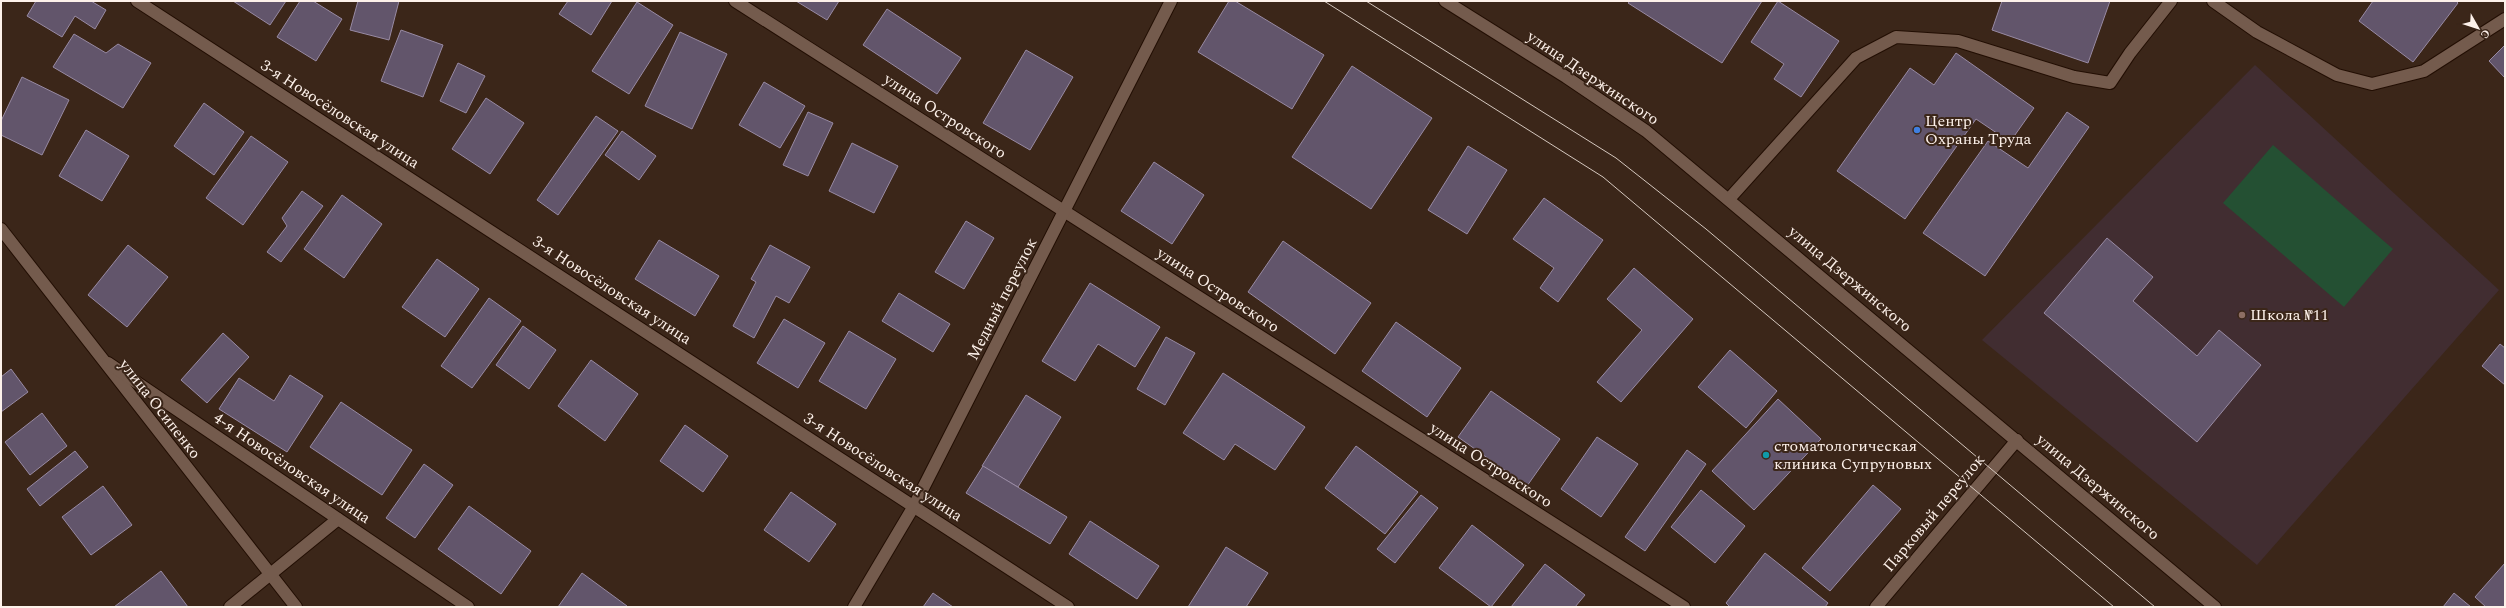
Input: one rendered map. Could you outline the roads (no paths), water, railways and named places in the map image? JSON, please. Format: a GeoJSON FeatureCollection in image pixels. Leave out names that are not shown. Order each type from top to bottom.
{"type":"FeatureCollection","features":[{"type":"Feature","properties":{"kind":"street","name":"3-я Новосёловская улица"},"geometry":{"type":"LineString","coordinates":[[137,1],[1068,607]]}},
{"type":"Feature","properties":{"kind":"street","name":"улица Островского"},"geometry":{"type":"LineString","coordinates":[[734,1],[1684,607]]}},
{"type":"Feature","properties":{"kind":"street","name":"Медный переулок"},"geometry":{"type":"LineString","coordinates":[[854,607],[914,506],[1171,1]]}},
{"type":"Feature","properties":{"kind":"street","name":"улица Дзержинского"},"geometry":{"type":"LineString","coordinates":[[1445,1],[1566,77],[1646,131],[2215,607]]}},
{"type":"Feature","properties":{"kind":"street"},"geometry":{"type":"LineString","coordinates":[[1729,199],[1856,58],[1896,37],[1958,41],[2074,77],[2110,83],[2130,52],[2171,1]]}},
{"type":"Feature","properties":{"kind":"street"},"geometry":{"type":"LineString","coordinates":[[2213,1],[2257,32],[2337,75],[2372,84],[2424,71],[2505,19]]}},
{"type":"Feature","properties":{"kind":"street","name":"улица Осипенко"},"geometry":{"type":"LineString","coordinates":[[1,229],[98,356],[296,607]]}},
{"type":"Feature","properties":{"kind":"street","name":"4-я Новосёловская улица"},"geometry":{"type":"LineString","coordinates":[[98,356],[468,607]]}},
{"type":"Feature","properties":{"kind":"street","name":"Парковый переулок"},"geometry":{"type":"LineString","coordinates":[[1876,607],[2017,440]]}},
{"type":"Feature","properties":{"kind":"street"},"geometry":{"type":"LineString","coordinates":[[230,607],[338,519]]}},
{"type":"Feature","properties":{"kind":"tram line"},"geometry":{"type":"LineString","coordinates":[[1324,1],[1603,177],[2114,607]]}},
{"type":"Feature","properties":{"kind":"tram line"},"geometry":{"type":"LineString","coordinates":[[1366,1],[1616,158],[1706,229],[2155,607]]}},
{"type":"Feature","properties":{"kind":"place","name":"Центр Охраны Труда"},"geometry":{"type":"Point","coordinates":[1917,130]}},
{"type":"Feature","properties":{"kind":"place","name":"Школа №11"},"geometry":{"type":"Point","coordinates":[2242,315]}},
{"type":"Feature","properties":{"kind":"place","name":"стоматологическая клиника Супруновых"},"geometry":{"type":"Point","coordinates":[1766,455]}}]}
